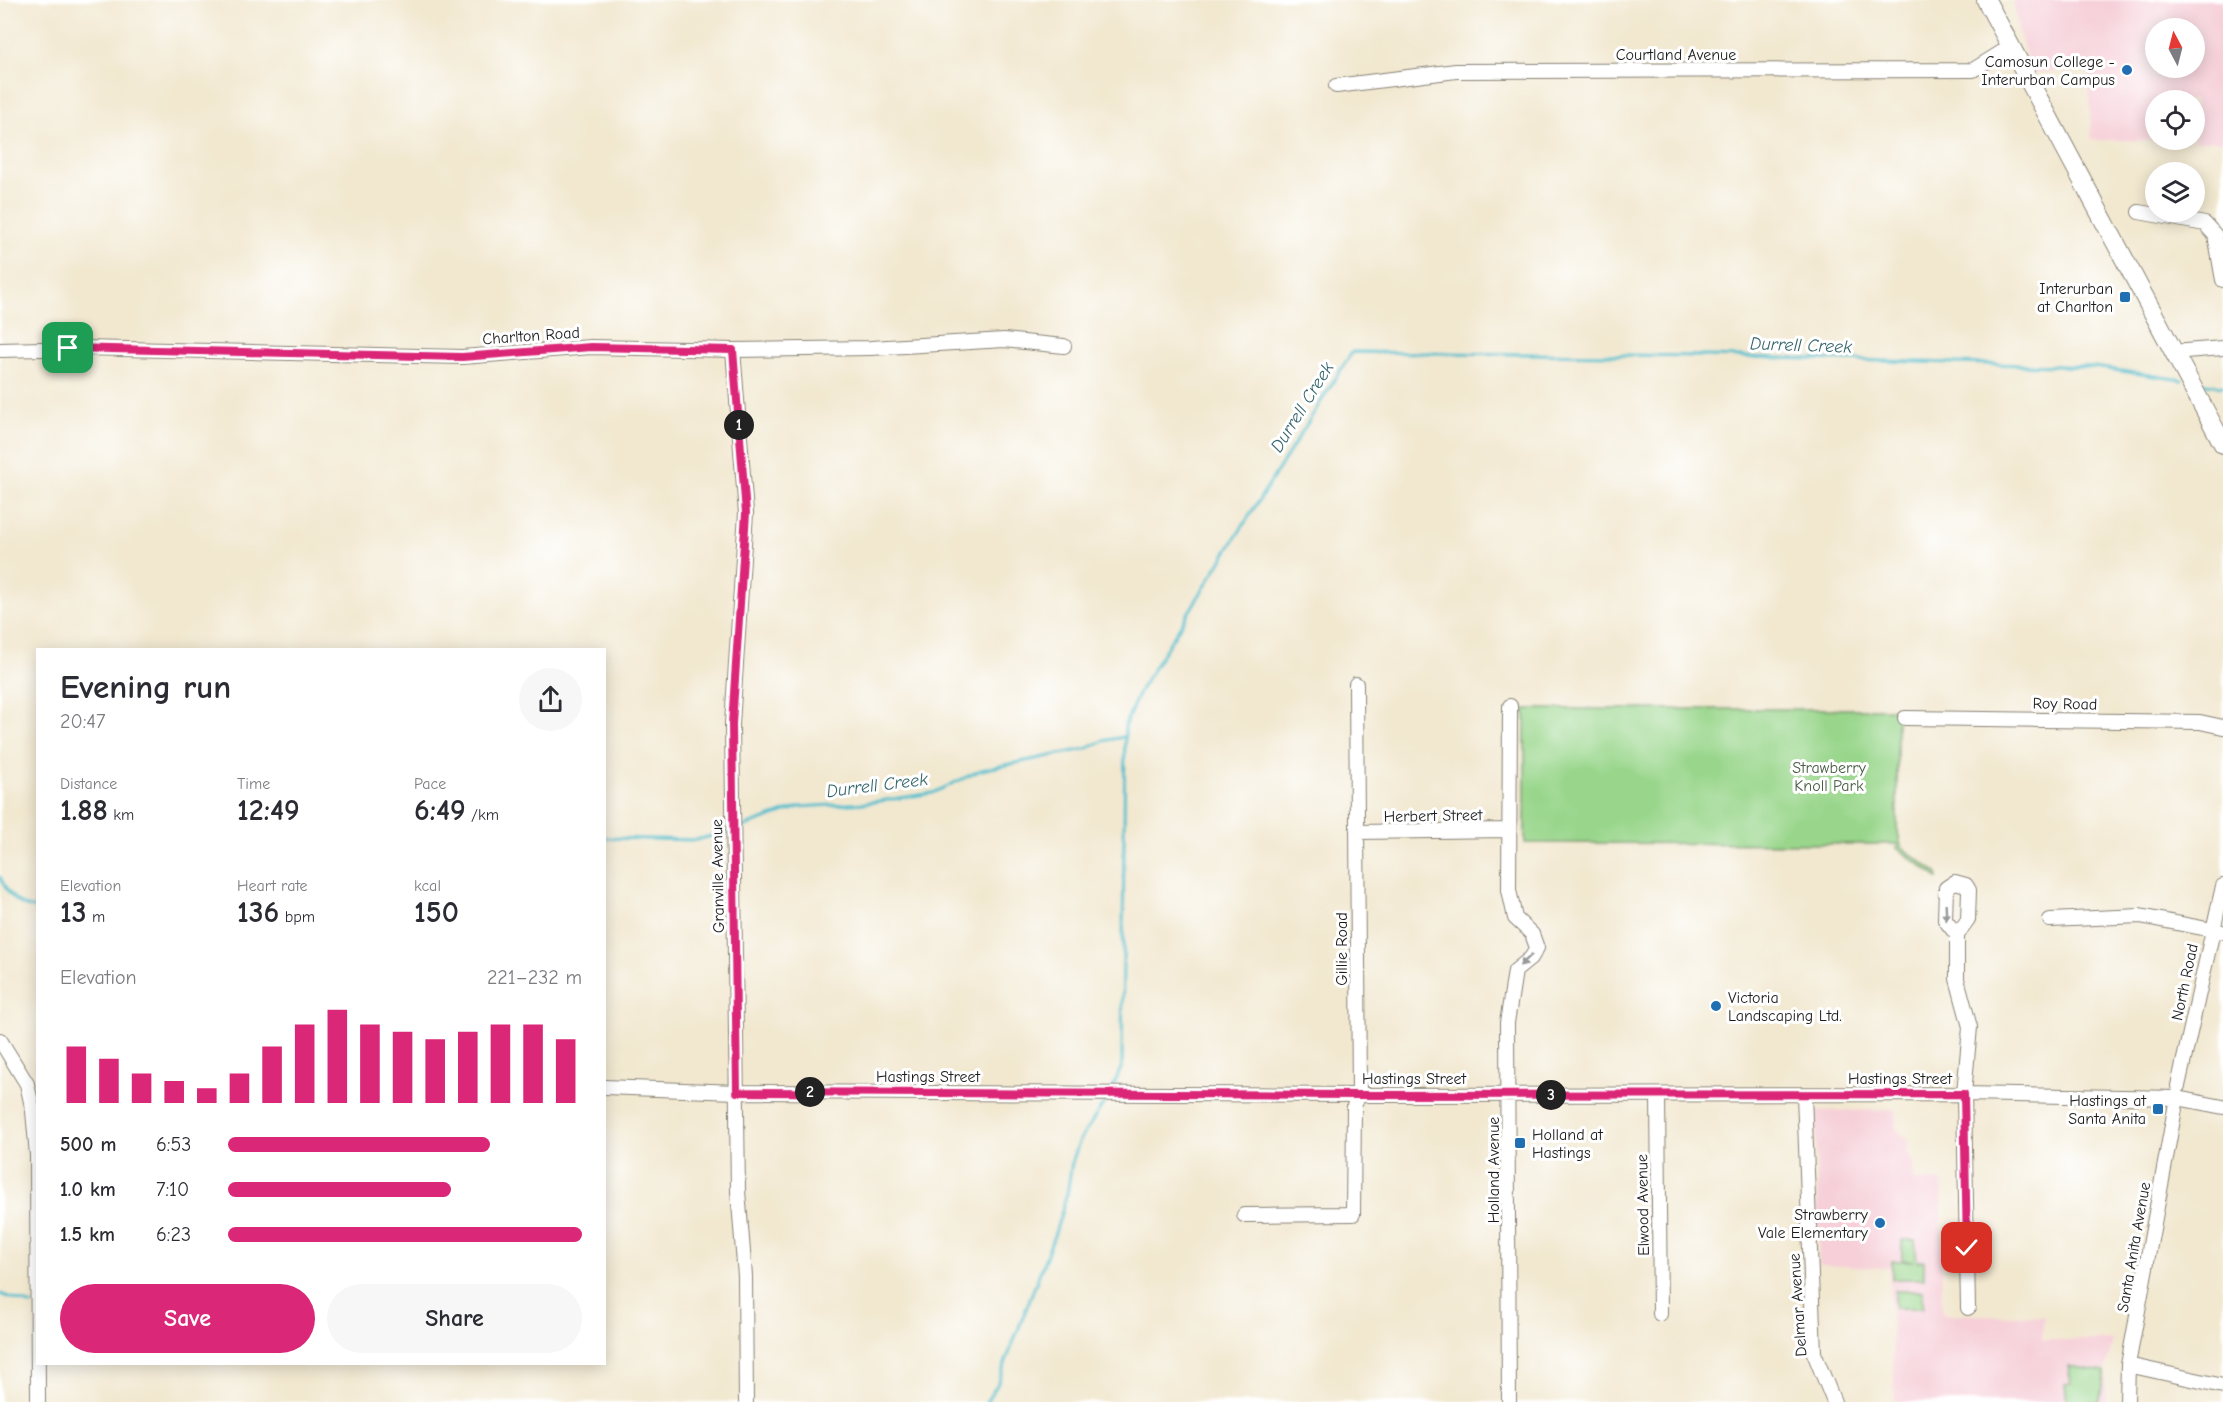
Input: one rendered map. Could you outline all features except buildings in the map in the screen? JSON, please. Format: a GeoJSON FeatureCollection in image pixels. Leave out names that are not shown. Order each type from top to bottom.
{"type":"FeatureCollection","features":[{"type":"Feature","properties":{"kind":"main road"},"geometry":{"type":"LineString","coordinates":[[1986,0],[2223,444]]}},
{"type":"Feature","properties":{"kind":"street","name":"Courtland Avenue"},"geometry":{"type":"LineString","coordinates":[[1336,86],[1456,71],[1973,70],[2010,46]]}},
{"type":"Feature","properties":{"kind":"street"},"geometry":{"type":"LineString","coordinates":[[2139,212],[2205,224],[2215,235],[2220,248],[2223,280]]}},
{"type":"Feature","properties":{"kind":"street","name":"Charlton Road"},"geometry":{"type":"LineString","coordinates":[[0,350],[95,348],[462,357],[591,347],[733,350],[871,348],[1004,340],[1064,346]]}},
{"type":"Feature","properties":{"kind":"street"},"geometry":{"type":"LineString","coordinates":[[2173,352],[2223,348]]}},
{"type":"Feature","properties":{"kind":"street","name":"Granville Avenue"},"geometry":{"type":"LineString","coordinates":[[733,350],[746,513],[732,724],[738,1191],[745,1276],[746,1402]]}},
{"type":"Feature","properties":{"kind":"street","name":"Gillie Road"},"geometry":{"type":"LineString","coordinates":[[1244,1215],[1353,1214],[1354,1106],[1359,1095],[1356,684]]}},
{"type":"Feature","properties":{"kind":"street","name":"Holland Avenue"},"geometry":{"type":"LineString","coordinates":[[1509,1402],[1508,1023],[1515,970],[1531,958],[1537,948],[1533,934],[1515,918],[1509,890],[1510,706]]}},
{"type":"Feature","properties":{"kind":"street","name":"Roy Road"},"geometry":{"type":"LineString","coordinates":[[1905,718],[2200,722],[2223,727]]}},
{"type":"Feature","properties":{"kind":"street","name":"Herbert Street"},"geometry":{"type":"LineString","coordinates":[[1357,832],[1509,830]]}},
{"type":"Feature","properties":{"kind":"street","name":"North Road"},"geometry":{"type":"LineString","coordinates":[[2178,1092],[2218,931],[2223,886]]}},
{"type":"Feature","properties":{"kind":"street"},"geometry":{"type":"LineString","coordinates":[[2050,920],[2140,916],[2218,931]]}},
{"type":"Feature","properties":{"kind":"street"},"geometry":{"type":"LineString","coordinates":[[1957,934],[1957,979],[1970,1027],[1964,1094],[1968,1308]]}},
{"type":"Feature","properties":{"kind":"street"},"geometry":{"type":"LineString","coordinates":[[0,1040],[27,1084],[33,1111],[36,1144]]}},
{"type":"Feature","properties":{"kind":"street","name":"Hastings Street"},"geometry":{"type":"LineString","coordinates":[[606,1087],[737,1092],[1120,1092],[1359,1095],[2178,1092],[2223,1107]]}},
{"type":"Feature","properties":{"kind":"street","name":"Santa Anita Avenue"},"geometry":{"type":"LineString","coordinates":[[2127,1402],[2128,1365],[2178,1092]]}},
{"type":"Feature","properties":{"kind":"street","name":"Elwood Avenue"},"geometry":{"type":"LineString","coordinates":[[1658,1095],[1660,1314]]}},
{"type":"Feature","properties":{"kind":"street","name":"Delmar Avenue"},"geometry":{"type":"LineString","coordinates":[[1804,1095],[1814,1353],[1834,1402]]}},
{"type":"Feature","properties":{"kind":"street"},"geometry":{"type":"LineString","coordinates":[[38,1365],[38,1402]]}},
{"type":"Feature","properties":{"kind":"street"},"geometry":{"type":"LineString","coordinates":[[2128,1365],[2223,1386]]}},
{"type":"Feature","properties":{"kind":"shaded area","name":"Camosun College - Interurban Campus"},"geometry":{"type":"Polygon","coordinates":[[[2013,0],[2223,0],[2223,141],[2205,141],[2205,90],[2145,90],[2145,140],[2091,140],[2089,72],[2031,72],[2019,33],[2013,0]]]}},
{"type":"Feature","properties":{"kind":"shaded area","name":"Strawberry Vale Elementary"},"geometry":{"type":"Polygon","coordinates":[[[1896,1110],[1896,1128],[1908,1141],[1908,1153],[1914,1165],[1914,1181],[1942,1181],[1942,1314],[2044,1317],[2042,1340],[2113,1340],[2105,1372],[2107,1402],[1895,1402],[1889,1268],[1819,1265],[1815,1111],[1896,1110]]]}},
{"type":"Feature","properties":{"kind":"green space","name":"Strawberry Knoll Park"},"geometry":{"type":"Polygon","coordinates":[[[1525,709],[1897,709],[1897,827],[1901,847],[1938,874],[1938,878],[1897,848],[1897,844],[1525,843],[1525,709]]]}},
{"type":"Feature","properties":{"kind":"green space"},"geometry":{"type":"Polygon","coordinates":[[[1902,1240],[1915,1240],[1917,1261],[1924,1261],[1924,1279],[1892,1279],[1892,1261],[1914,1261],[1902,1260],[1902,1240]]]}},
{"type":"Feature","properties":{"kind":"green space"},"geometry":{"type":"Polygon","coordinates":[[[1895,1291],[1923,1291],[1923,1308],[1895,1308],[1895,1291]]]}},
{"type":"Feature","properties":{"kind":"green space"},"geometry":{"type":"Polygon","coordinates":[[[2068,1366],[2105,1372],[2099,1402],[2067,1402],[2065,1384],[2071,1383],[2068,1366]]]}},
{"type":"Feature","properties":{"kind":"waterway","name":"Durrell Creek"},"geometry":{"type":"LineString","coordinates":[[1112,1089],[1122,1066],[1125,725],[1140,690],[1352,352],[1707,356],[2094,367],[2182,380]]}},
{"type":"Feature","properties":{"kind":"waterway","name":"Durrell Creek"},"geometry":{"type":"LineString","coordinates":[[2197,383],[2223,386]]}},
{"type":"Feature","properties":{"kind":"waterway","name":"Durrell Creek"},"geometry":{"type":"LineString","coordinates":[[737,829],[799,807],[866,803],[933,793],[981,770],[1085,749],[1103,741],[1123,737]]}},
{"type":"Feature","properties":{"kind":"waterway","name":"Durrell Creek"},"geometry":{"type":"LineString","coordinates":[[606,838],[696,840],[731,831]]}},
{"type":"Feature","properties":{"kind":"waterway","name":"Durrell Creek"},"geometry":{"type":"LineString","coordinates":[[0,877],[14,899],[25,906],[36,908]]}},
{"type":"Feature","properties":{"kind":"waterway"},"geometry":{"type":"LineString","coordinates":[[986,1402],[997,1385],[1055,1233],[1067,1194],[1072,1162],[1080,1140],[1106,1100]]}},
{"type":"Feature","properties":{"kind":"waterway"},"geometry":{"type":"LineString","coordinates":[[0,1294],[32,1305]]}},
{"type":"Feature","properties":{"kind":"place","name":"Camosun College - Interurban Campus"},"geometry":{"type":"Point","coordinates":[2127,70]}},
{"type":"Feature","properties":{"kind":"place","name":"Interurban at Charlton"},"geometry":{"type":"Point","coordinates":[2125,297]}},
{"type":"Feature","properties":{"kind":"place","name":"Victoria Landscaping Ltd."},"geometry":{"type":"Point","coordinates":[1716,1006]}},
{"type":"Feature","properties":{"kind":"place","name":"Hastings at Santa Anita"},"geometry":{"type":"Point","coordinates":[2158,1109]}},
{"type":"Feature","properties":{"kind":"place","name":"Holland at Hastings"},"geometry":{"type":"Point","coordinates":[1520,1143]}},
{"type":"Feature","properties":{"kind":"place","name":"Strawberry Vale Elementary"},"geometry":{"type":"Point","coordinates":[1880,1223]}},
{"type":"Feature","properties":{"kind":"route"},"geometry":{"type":"LineString","coordinates":[[68,348],[462,357],[591,347],[733,350],[746,513],[732,724],[737,1092],[1120,1092],[1359,1095],[1964,1094],[1967,1248]]}}]}
